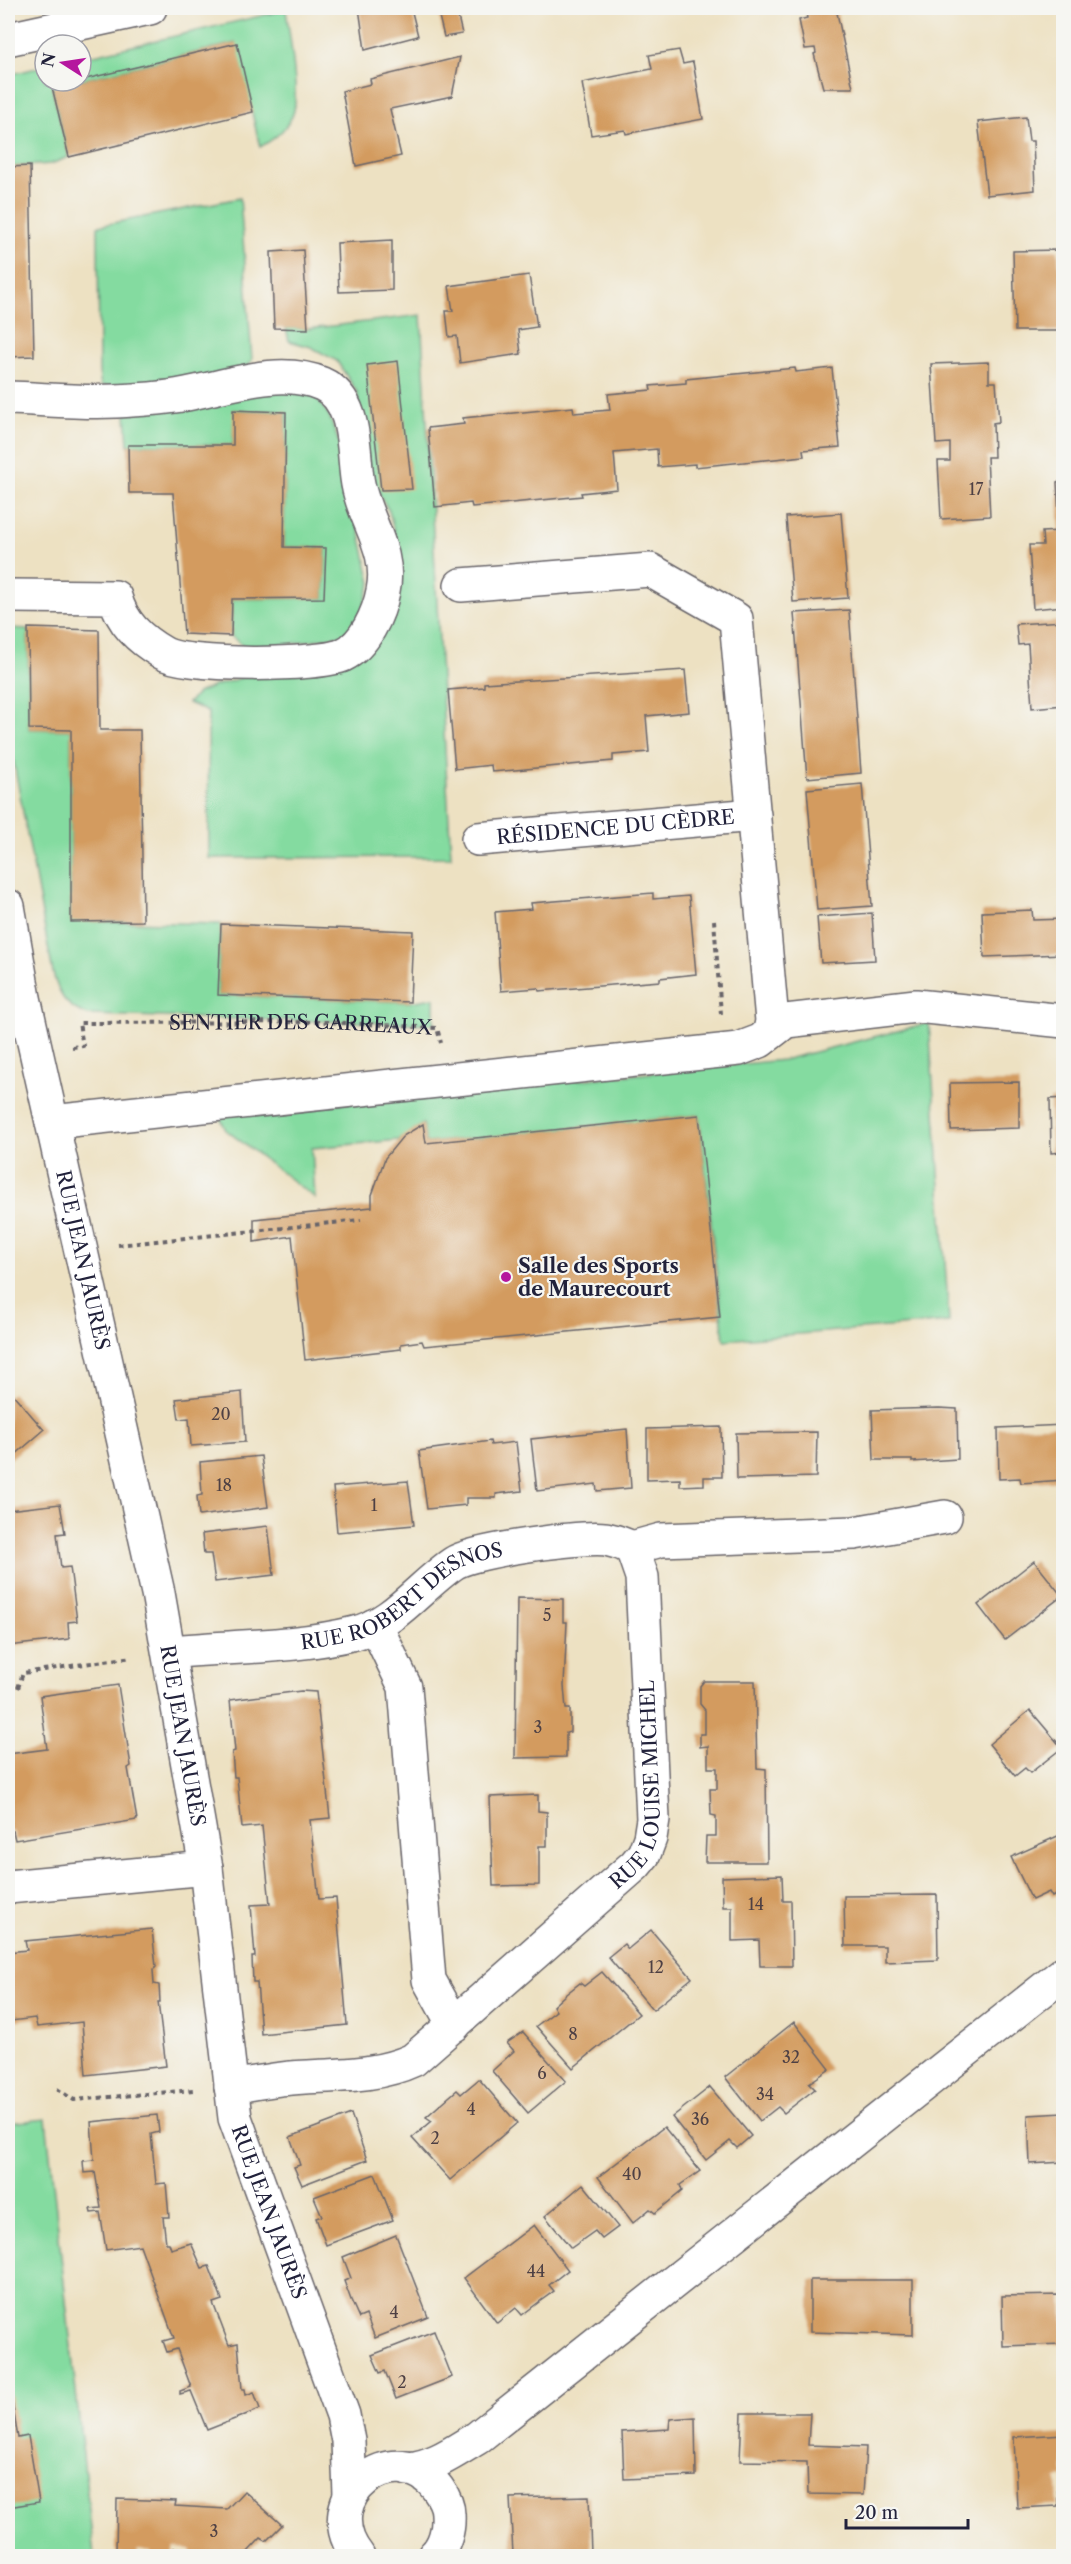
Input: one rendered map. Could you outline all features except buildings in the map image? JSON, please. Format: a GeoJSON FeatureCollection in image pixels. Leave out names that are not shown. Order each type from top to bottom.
{"type":"FeatureCollection","features":[{"type":"Feature","properties":{"kind":"street"},"geometry":{"type":"LineString","coordinates":[[8,39],[150,8]]}},
{"type":"Feature","properties":{"kind":"street"},"geometry":{"type":"LineString","coordinates":[[8,398],[127,400],[174,396],[268,378],[293,376],[324,385],[335,395],[348,417],[356,452],[357,480],[384,553],[385,572],[383,591],[377,611],[358,642],[344,654],[313,660],[206,662],[165,654],[132,630],[120,617],[115,597],[8,596]]}},
{"type":"Feature","properties":{"kind":"street","name":"RÉSIDENCE DU CÈDRE"},"geometry":{"type":"LineString","coordinates":[[461,585],[650,570],[736,619],[754,815],[777,1023]]}},
{"type":"Feature","properties":{"kind":"street","name":"RÉSIDENCE DU CÈDRE"},"geometry":{"type":"LineString","coordinates":[[478,839],[754,815]]}},
{"type":"Feature","properties":{"kind":"street","name":"RUE JEAN JAURÈS"},"geometry":{"type":"LineString","coordinates":[[8,906],[21,1049],[52,1122],[169,1652],[206,1868],[236,2118],[343,2415],[348,2441],[347,2508]]}},
{"type":"Feature","properties":{"kind":"street"},"geometry":{"type":"LineString","coordinates":[[52,1122],[739,1049],[749,1047],[777,1023],[916,1006],[1064,1021]]}},
{"type":"Feature","properties":{"kind":"street"},"geometry":{"type":"LineString","coordinates":[[632,1548],[661,1540],[854,1533],[945,1517]]}},
{"type":"Feature","properties":{"kind":"street","name":"RUE ROBERT DESNOS"},"geometry":{"type":"LineString","coordinates":[[169,1652],[315,1641],[357,1633],[373,1626],[456,1562],[480,1552],[605,1539],[632,1548]]}},
{"type":"Feature","properties":{"kind":"street","name":"RUE LOUISE MICHEL"},"geometry":{"type":"LineString","coordinates":[[231,2087],[280,2079],[395,2068],[414,2060],[644,1854],[650,1839],[652,1819],[642,1576],[632,1548]]}},
{"type":"Feature","properties":{"kind":"street"},"geometry":{"type":"LineString","coordinates":[[373,1626],[383,1641],[405,1687],[429,1980],[454,2025]]}},
{"type":"Feature","properties":{"kind":"street"},"geometry":{"type":"LineString","coordinates":[[8,1887],[206,1868]]}},
{"type":"Feature","properties":{"kind":"street"},"geometry":{"type":"LineString","coordinates":[[327,2556],[360,2483],[373,2473],[436,2462],[477,2438],[1064,1973]]}},
{"type":"Feature","properties":{"kind":"street","name":"RUE JEAN JAURÈS"},"geometry":{"type":"LineString","coordinates":[[343,2415],[398,2469]]}},
{"type":"Feature","properties":{"kind":"street"},"geometry":{"type":"LineString","coordinates":[[444,2541],[457,2476],[477,2438]]}},
{"type":"Feature","properties":{"kind":"street"},"geometry":{"type":"LineString","coordinates":[[398,2469],[422,2475],[434,2484],[443,2497],[444,2541]]}},
{"type":"Feature","properties":{"kind":"street"},"geometry":{"type":"LineString","coordinates":[[347,2508],[346,2537],[358,2556]]}},
{"type":"Feature","properties":{"kind":"path"},"geometry":{"type":"LineString","coordinates":[[714,920],[722,1024],[777,1023]]}},
{"type":"Feature","properties":{"kind":"path","name":"SENTIER DES CARREAUX"},"geometry":{"type":"LineString","coordinates":[[21,1049],[83,1046],[79,1023],[328,1022],[437,1028],[442,1050]]}},
{"type":"Feature","properties":{"kind":"path"},"geometry":{"type":"LineString","coordinates":[[82,1251],[141,1241],[361,1220]]}},
{"type":"Feature","properties":{"kind":"path"},"geometry":{"type":"LineString","coordinates":[[18,1688],[23,1673],[169,1652]]}},
{"type":"Feature","properties":{"kind":"path"},"geometry":{"type":"LineString","coordinates":[[57,2089],[74,2100],[231,2087]]}},
{"type":"Feature","properties":{"kind":"green space"},"geometry":{"type":"Polygon","coordinates":[[[286,10],[293,63],[295,105],[293,114],[275,137],[260,147],[236,43],[93,77],[93,55],[286,10]]]}},
{"type":"Feature","properties":{"kind":"green space"},"geometry":{"type":"Polygon","coordinates":[[[33,69],[33,93],[53,93],[69,157],[51,164],[8,167],[8,75],[33,69]]]}},
{"type":"Feature","properties":{"kind":"green space"},"geometry":{"type":"Polygon","coordinates":[[[240,198],[252,360],[247,367],[169,385],[101,386],[98,226],[240,198]]]}},
{"type":"Feature","properties":{"kind":"green space"},"geometry":{"type":"Polygon","coordinates":[[[421,315],[451,857],[209,858],[208,712],[188,703],[198,693],[244,677],[323,664],[393,597],[398,547],[389,511],[370,479],[357,392],[337,361],[311,347],[289,341],[286,328],[308,329],[421,315]]]}},
{"type":"Feature","properties":{"kind":"green space"},"geometry":{"type":"Polygon","coordinates":[[[269,388],[315,396],[329,415],[341,448],[371,583],[359,619],[344,635],[290,644],[243,646],[231,636],[232,599],[324,598],[326,548],[284,547],[286,412],[234,410],[233,445],[128,445],[126,414],[269,388]]]}},
{"type":"Feature","properties":{"kind":"green space"},"geometry":{"type":"Polygon","coordinates":[[[8,628],[28,629],[29,729],[71,730],[71,921],[221,924],[218,995],[410,1002],[434,998],[434,1024],[88,1015],[68,1004],[58,988],[53,973],[8,731],[8,628]]]}},
{"type":"Feature","properties":{"kind":"green space"},"geometry":{"type":"Polygon","coordinates":[[[929,1023],[949,1322],[724,1340],[699,1115],[426,1143],[423,1124],[399,1140],[312,1148],[315,1198],[226,1130],[219,1115],[783,1060],[929,1023]]]}},
{"type":"Feature","properties":{"kind":"green space"},"geometry":{"type":"Polygon","coordinates":[[[46,2119],[94,2556],[8,2556],[8,2123],[46,2119]]]}},
{"type":"Feature","properties":{"kind":"place","name":"Salle des Sports de Maurecourt"},"geometry":{"type":"Point","coordinates":[506,1277]}}]}
